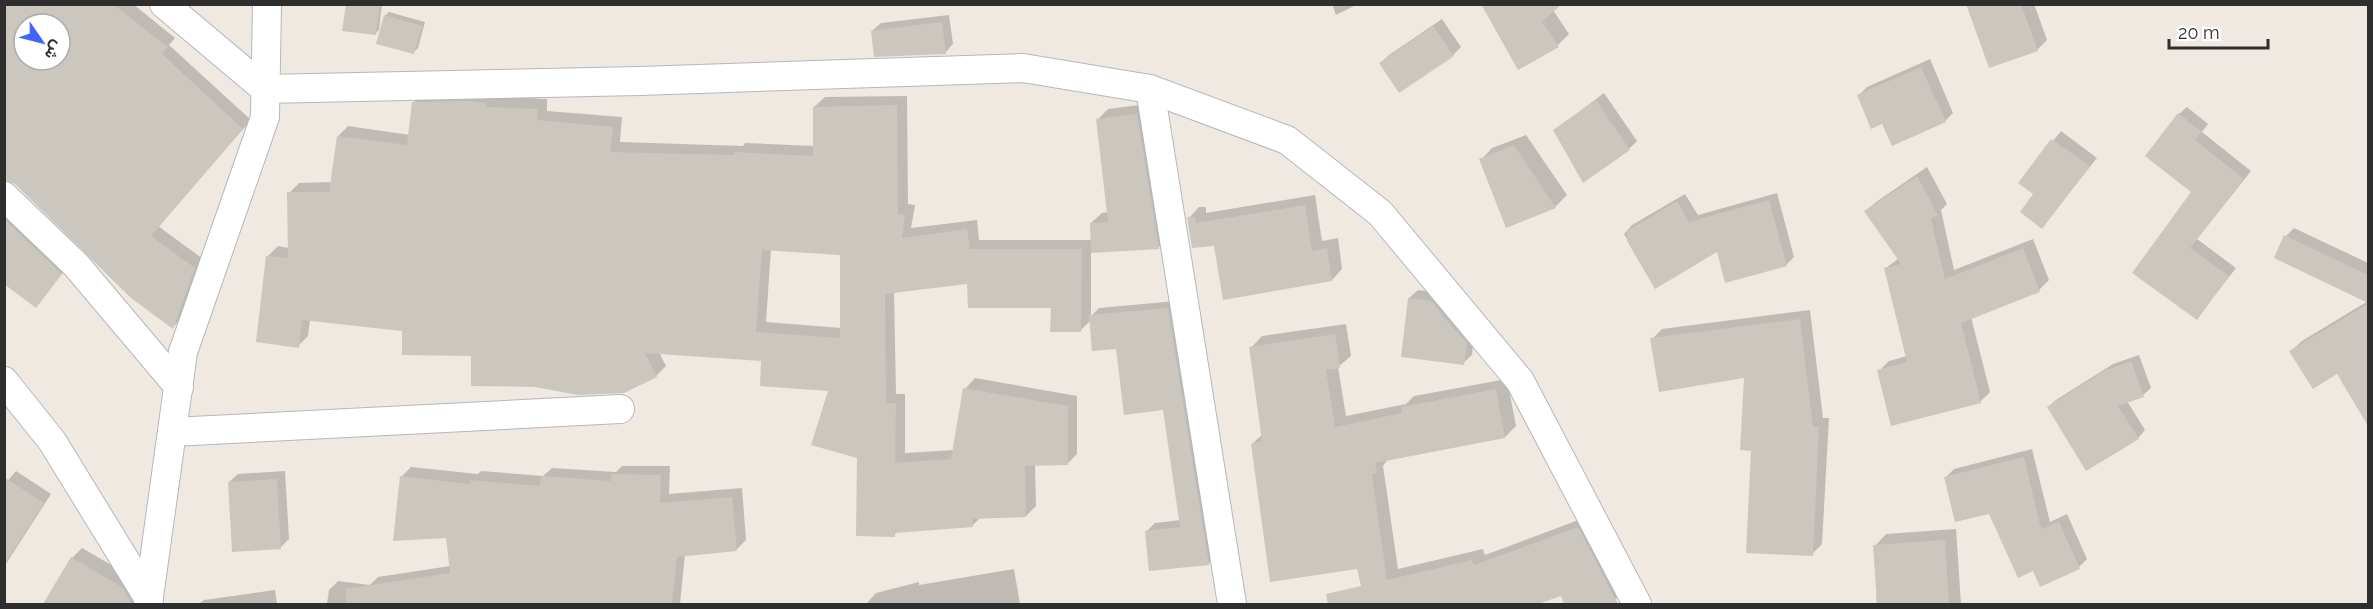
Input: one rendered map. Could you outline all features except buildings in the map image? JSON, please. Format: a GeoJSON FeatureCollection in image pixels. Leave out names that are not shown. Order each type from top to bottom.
{"type":"FeatureCollection","features":[{"type":"Feature","properties":{"kind":"street"},"geometry":{"type":"LineString","coordinates":[[164,4],[265,89],[640,81],[1023,68],[1150,88],[1287,140],[1380,213],[1520,381],[1637,604]]}},
{"type":"Feature","properties":{"kind":"street"},"geometry":{"type":"LineString","coordinates":[[149,602],[183,352],[265,117],[267,4]]}},
{"type":"Feature","properties":{"kind":"street"},"geometry":{"type":"LineString","coordinates":[[1150,88],[1232,604]]}},
{"type":"Feature","properties":{"kind":"street"},"geometry":{"type":"LineString","coordinates":[[4,196],[76,265],[179,387]]}},
{"type":"Feature","properties":{"kind":"street"},"geometry":{"type":"LineString","coordinates":[[5,384],[52,441],[149,602]]}},
{"type":"Feature","properties":{"kind":"street"},"geometry":{"type":"LineString","coordinates":[[172,432],[620,410]]}}]}
